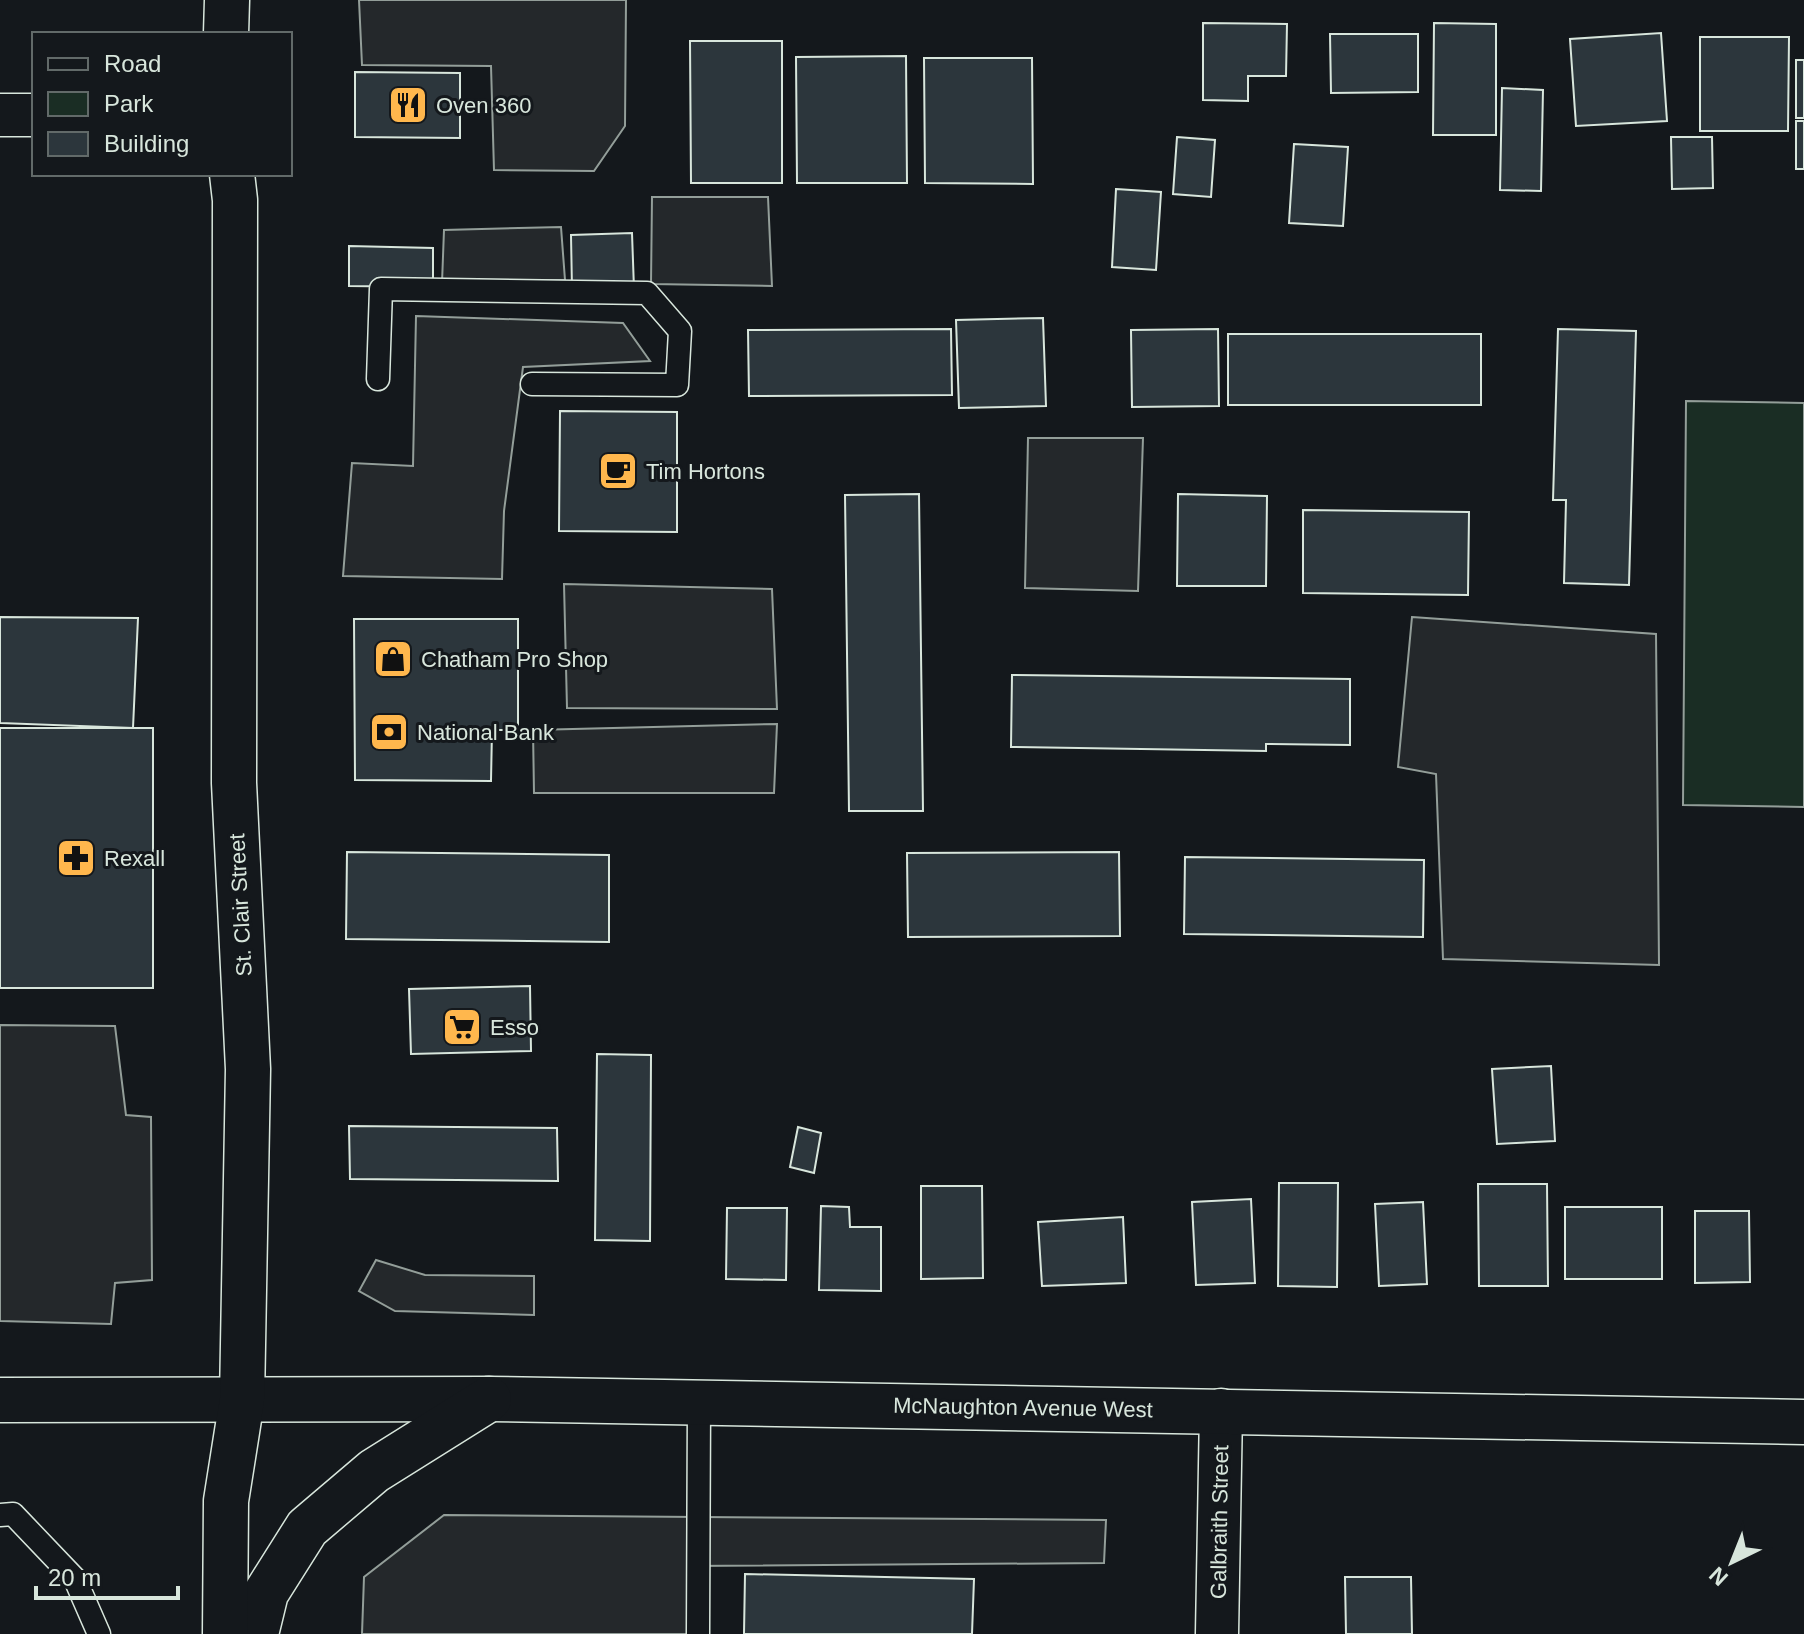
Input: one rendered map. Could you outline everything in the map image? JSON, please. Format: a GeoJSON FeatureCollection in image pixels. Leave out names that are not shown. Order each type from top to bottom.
{"type":"FeatureCollection","features":[{"type":"Feature","properties":{"kind":"main road"},"geometry":{"type":"LineString","coordinates":[[226,32],[227,0]]}},
{"type":"Feature","properties":{"kind":"main road","name":"St. Clair Street"},"geometry":{"type":"LineString","coordinates":[[225,1634],[226,1501],[242,1400],[248,1069],[234,783],[235,200],[232,176]]}},
{"type":"Feature","properties":{"kind":"main road"},"geometry":{"type":"LineString","coordinates":[[256,1634],[266,1593],[307,1528],[374,1471],[489,1399]]}},
{"type":"Feature","properties":{"kind":"main road","name":"McNaughton Avenue West"},"geometry":{"type":"LineString","coordinates":[[0,1400],[489,1399],[1804,1422]]}},
{"type":"Feature","properties":{"kind":"street"},"geometry":{"type":"LineString","coordinates":[[0,115],[32,115]]}},
{"type":"Feature","properties":{"kind":"street","name":"Galbraith Street"},"geometry":{"type":"LineString","coordinates":[[1217,1634],[1221,1410]]}},
{"type":"Feature","properties":{"kind":"lane"},"geometry":{"type":"LineString","coordinates":[[378,379],[381,289],[647,293],[680,331],[677,385],[532,384]]}},
{"type":"Feature","properties":{"kind":"lane"},"geometry":{"type":"LineString","coordinates":[[698,1634],[699,1402]]}},
{"type":"Feature","properties":{"kind":"lane"},"geometry":{"type":"LineString","coordinates":[[0,1515],[13,1514],[75,1579],[99,1634]]}},
{"type":"Feature","properties":{"kind":"green space"},"geometry":{"type":"Polygon","coordinates":[[[1686,401],[1804,403],[1804,807],[1683,805],[1686,401]]]}},
{"type":"Feature","properties":{"kind":"shaded area"},"geometry":{"type":"Polygon","coordinates":[[[359,0],[626,0],[625,126],[594,171],[494,170],[491,66],[362,65],[359,0]]]}},
{"type":"Feature","properties":{"kind":"shaded area"},"geometry":{"type":"Polygon","coordinates":[[[652,197],[768,197],[772,286],[651,284],[652,197]]]}},
{"type":"Feature","properties":{"kind":"shaded area"},"geometry":{"type":"Polygon","coordinates":[[[561,227],[565,280],[442,283],[444,230],[561,227]]]}},
{"type":"Feature","properties":{"kind":"shaded area"},"geometry":{"type":"Polygon","coordinates":[[[416,316],[623,323],[650,361],[523,367],[504,511],[502,579],[343,576],[352,463],[413,466],[416,316]]]}},
{"type":"Feature","properties":{"kind":"shaded area"},"geometry":{"type":"Polygon","coordinates":[[[1028,438],[1143,438],[1138,591],[1025,588],[1028,438]]]}},
{"type":"Feature","properties":{"kind":"shaded area"},"geometry":{"type":"Polygon","coordinates":[[[564,584],[772,589],[777,709],[567,708],[564,584]]]}},
{"type":"Feature","properties":{"kind":"shaded area"},"geometry":{"type":"Polygon","coordinates":[[[1412,617],[1656,634],[1659,965],[1443,959],[1436,774],[1398,767],[1412,617]]]}},
{"type":"Feature","properties":{"kind":"shaded area"},"geometry":{"type":"Polygon","coordinates":[[[777,724],[774,793],[534,793],[533,730],[777,724]]]}},
{"type":"Feature","properties":{"kind":"shaded area"},"geometry":{"type":"Polygon","coordinates":[[[0,1025],[115,1026],[126,1115],[151,1117],[152,1280],[115,1283],[111,1324],[0,1321],[0,1025]]]}},
{"type":"Feature","properties":{"kind":"shaded area"},"geometry":{"type":"Polygon","coordinates":[[[376,1260],[425,1275],[534,1276],[534,1315],[395,1311],[359,1291],[376,1260]]]}},
{"type":"Feature","properties":{"kind":"shaded area"},"geometry":{"type":"Polygon","coordinates":[[[444,1515],[1106,1520],[1104,1563],[688,1566],[687,1634],[362,1634],[364,1577],[444,1515]]]}},
{"type":"Feature","properties":{"kind":"building"},"geometry":{"type":"Polygon","coordinates":[[[1203,23],[1287,24],[1286,76],[1248,76],[1248,101],[1203,100],[1203,23]]]}},
{"type":"Feature","properties":{"kind":"building"},"geometry":{"type":"Polygon","coordinates":[[[1434,23],[1496,24],[1496,135],[1433,135],[1434,23]]]}},
{"type":"Feature","properties":{"kind":"building"},"geometry":{"type":"Polygon","coordinates":[[[1661,33],[1667,121],[1576,126],[1570,39],[1661,33]]]}},
{"type":"Feature","properties":{"kind":"building"},"geometry":{"type":"Polygon","coordinates":[[[1330,34],[1418,34],[1418,92],[1331,93],[1330,34]]]}},
{"type":"Feature","properties":{"kind":"building"},"geometry":{"type":"Polygon","coordinates":[[[1700,37],[1789,37],[1788,131],[1700,131],[1700,37]]]}},
{"type":"Feature","properties":{"kind":"building"},"geometry":{"type":"Polygon","coordinates":[[[690,41],[782,41],[782,183],[691,183],[690,41]]]}},
{"type":"Feature","properties":{"kind":"building"},"geometry":{"type":"Polygon","coordinates":[[[906,56],[907,183],[797,183],[796,57],[906,56]]]}},
{"type":"Feature","properties":{"kind":"building"},"geometry":{"type":"Polygon","coordinates":[[[924,58],[1032,58],[1033,184],[925,183],[924,58]]]}},
{"type":"Feature","properties":{"kind":"building"},"geometry":{"type":"Polygon","coordinates":[[[1796,60],[1804,60],[1804,118],[1796,118],[1796,60]]]}},
{"type":"Feature","properties":{"kind":"building","name":"Oven 360"},"geometry":{"type":"Polygon","coordinates":[[[355,72],[460,73],[460,138],[355,137],[355,72]]]}},
{"type":"Feature","properties":{"kind":"building"},"geometry":{"type":"Polygon","coordinates":[[[1502,88],[1543,90],[1541,191],[1500,190],[1502,88]]]}},
{"type":"Feature","properties":{"kind":"building"},"geometry":{"type":"Polygon","coordinates":[[[1796,121],[1804,121],[1804,169],[1796,169],[1796,121]]]}},
{"type":"Feature","properties":{"kind":"building"},"geometry":{"type":"Polygon","coordinates":[[[1177,137],[1215,140],[1211,197],[1173,194],[1177,137]]]}},
{"type":"Feature","properties":{"kind":"building"},"geometry":{"type":"Polygon","coordinates":[[[1671,137],[1712,137],[1713,188],[1672,189],[1671,137]]]}},
{"type":"Feature","properties":{"kind":"building"},"geometry":{"type":"Polygon","coordinates":[[[1294,144],[1348,147],[1343,226],[1289,223],[1294,144]]]}},
{"type":"Feature","properties":{"kind":"building"},"geometry":{"type":"Polygon","coordinates":[[[1116,189],[1161,192],[1156,270],[1112,267],[1116,189]]]}},
{"type":"Feature","properties":{"kind":"building"},"geometry":{"type":"Polygon","coordinates":[[[632,233],[634,289],[572,290],[571,235],[632,233]]]}},
{"type":"Feature","properties":{"kind":"building"},"geometry":{"type":"Polygon","coordinates":[[[349,246],[433,248],[433,287],[349,286],[349,246]]]}},
{"type":"Feature","properties":{"kind":"building"},"geometry":{"type":"Polygon","coordinates":[[[1043,318],[1046,406],[959,408],[956,320],[1043,318]]]}},
{"type":"Feature","properties":{"kind":"building"},"geometry":{"type":"Polygon","coordinates":[[[951,329],[952,395],[749,396],[748,330],[951,329]]]}},
{"type":"Feature","properties":{"kind":"building"},"geometry":{"type":"Polygon","coordinates":[[[1218,329],[1219,406],[1132,407],[1131,330],[1218,329]]]}},
{"type":"Feature","properties":{"kind":"building"},"geometry":{"type":"Polygon","coordinates":[[[1558,329],[1636,331],[1629,585],[1564,583],[1566,500],[1553,500],[1558,329]]]}},
{"type":"Feature","properties":{"kind":"building"},"geometry":{"type":"Polygon","coordinates":[[[1228,334],[1481,334],[1481,405],[1228,405],[1228,334]]]}},
{"type":"Feature","properties":{"kind":"building","name":"Tim Hortons"},"geometry":{"type":"Polygon","coordinates":[[[560,411],[677,412],[677,532],[559,531],[560,411]]]}},
{"type":"Feature","properties":{"kind":"building"},"geometry":{"type":"Polygon","coordinates":[[[919,494],[923,811],[849,811],[845,495],[919,494]]]}},
{"type":"Feature","properties":{"kind":"building"},"geometry":{"type":"Polygon","coordinates":[[[1178,494],[1267,496],[1266,586],[1177,586],[1178,494]]]}},
{"type":"Feature","properties":{"kind":"building"},"geometry":{"type":"Polygon","coordinates":[[[1303,510],[1469,512],[1468,595],[1303,593],[1303,510]]]}},
{"type":"Feature","properties":{"kind":"building"},"geometry":{"type":"Polygon","coordinates":[[[0,617],[138,618],[133,728],[0,723],[0,617]]]}},
{"type":"Feature","properties":{"kind":"building"},"geometry":{"type":"Polygon","coordinates":[[[354,619],[518,619],[518,730],[492,730],[491,781],[355,780],[354,619]]]}},
{"type":"Feature","properties":{"kind":"building"},"geometry":{"type":"Polygon","coordinates":[[[1012,675],[1350,679],[1350,745],[1266,744],[1266,751],[1011,747],[1012,675]]]}},
{"type":"Feature","properties":{"kind":"building","name":"Rexall"},"geometry":{"type":"Polygon","coordinates":[[[0,728],[153,728],[153,988],[0,988],[0,728]]]}},
{"type":"Feature","properties":{"kind":"building"},"geometry":{"type":"Polygon","coordinates":[[[347,852],[609,855],[609,942],[346,939],[347,852]]]}},
{"type":"Feature","properties":{"kind":"building"},"geometry":{"type":"Polygon","coordinates":[[[1119,852],[1120,936],[908,937],[907,853],[1119,852]]]}},
{"type":"Feature","properties":{"kind":"building"},"geometry":{"type":"Polygon","coordinates":[[[1185,857],[1424,860],[1423,937],[1184,934],[1185,857]]]}},
{"type":"Feature","properties":{"kind":"building"},"geometry":{"type":"Polygon","coordinates":[[[530,986],[531,1051],[411,1054],[409,989],[530,986]]]}},
{"type":"Feature","properties":{"kind":"building"},"geometry":{"type":"Polygon","coordinates":[[[597,1054],[651,1055],[650,1241],[595,1240],[597,1054]]]}},
{"type":"Feature","properties":{"kind":"building"},"geometry":{"type":"Polygon","coordinates":[[[1551,1066],[1555,1141],[1497,1144],[1492,1069],[1551,1066]]]}},
{"type":"Feature","properties":{"kind":"building"},"geometry":{"type":"Polygon","coordinates":[[[349,1126],[557,1128],[558,1181],[350,1179],[349,1126]]]}},
{"type":"Feature","properties":{"kind":"building"},"geometry":{"type":"Polygon","coordinates":[[[798,1127],[821,1133],[814,1173],[790,1167],[798,1127]]]}},
{"type":"Feature","properties":{"kind":"building"},"geometry":{"type":"Polygon","coordinates":[[[1279,1183],[1338,1183],[1337,1287],[1278,1286],[1279,1183]]]}},
{"type":"Feature","properties":{"kind":"building"},"geometry":{"type":"Polygon","coordinates":[[[1478,1184],[1547,1184],[1548,1286],[1479,1286],[1478,1184]]]}},
{"type":"Feature","properties":{"kind":"building"},"geometry":{"type":"Polygon","coordinates":[[[921,1186],[982,1186],[983,1278],[921,1279],[921,1186]]]}},
{"type":"Feature","properties":{"kind":"building"},"geometry":{"type":"Polygon","coordinates":[[[1251,1199],[1255,1283],[1196,1285],[1192,1202],[1251,1199]]]}},
{"type":"Feature","properties":{"kind":"building"},"geometry":{"type":"Polygon","coordinates":[[[1423,1202],[1427,1284],[1379,1286],[1375,1204],[1423,1202]]]}},
{"type":"Feature","properties":{"kind":"building"},"geometry":{"type":"Polygon","coordinates":[[[821,1206],[849,1207],[850,1227],[881,1227],[881,1291],[819,1290],[821,1206]]]}},
{"type":"Feature","properties":{"kind":"building"},"geometry":{"type":"Polygon","coordinates":[[[1565,1207],[1662,1207],[1662,1279],[1565,1279],[1565,1207]]]}},
{"type":"Feature","properties":{"kind":"building"},"geometry":{"type":"Polygon","coordinates":[[[727,1208],[787,1208],[786,1280],[726,1279],[727,1208]]]}},
{"type":"Feature","properties":{"kind":"building"},"geometry":{"type":"Polygon","coordinates":[[[1695,1211],[1749,1211],[1750,1282],[1695,1283],[1695,1211]]]}},
{"type":"Feature","properties":{"kind":"building"},"geometry":{"type":"Polygon","coordinates":[[[1123,1217],[1126,1283],[1042,1286],[1038,1222],[1123,1217]]]}},
{"type":"Feature","properties":{"kind":"building"},"geometry":{"type":"Polygon","coordinates":[[[745,1574],[974,1579],[972,1634],[744,1634],[745,1574]]]}},
{"type":"Feature","properties":{"kind":"building"},"geometry":{"type":"Polygon","coordinates":[[[1345,1577],[1411,1577],[1412,1634],[1346,1634],[1345,1577]]]}},
{"type":"Feature","properties":{"kind":"place","name":"Oven 360"},"geometry":{"type":"Point","coordinates":[408,105]}},
{"type":"Feature","properties":{"kind":"place","name":"Tim Hortons"},"geometry":{"type":"Point","coordinates":[618,471]}},
{"type":"Feature","properties":{"kind":"place","name":"Chatham Pro Shop"},"geometry":{"type":"Point","coordinates":[393,659]}},
{"type":"Feature","properties":{"kind":"place","name":"National Bank"},"geometry":{"type":"Point","coordinates":[389,732]}},
{"type":"Feature","properties":{"kind":"place","name":"Rexall"},"geometry":{"type":"Point","coordinates":[76,858]}},
{"type":"Feature","properties":{"kind":"place","name":"Esso"},"geometry":{"type":"Point","coordinates":[462,1027]}}]}
